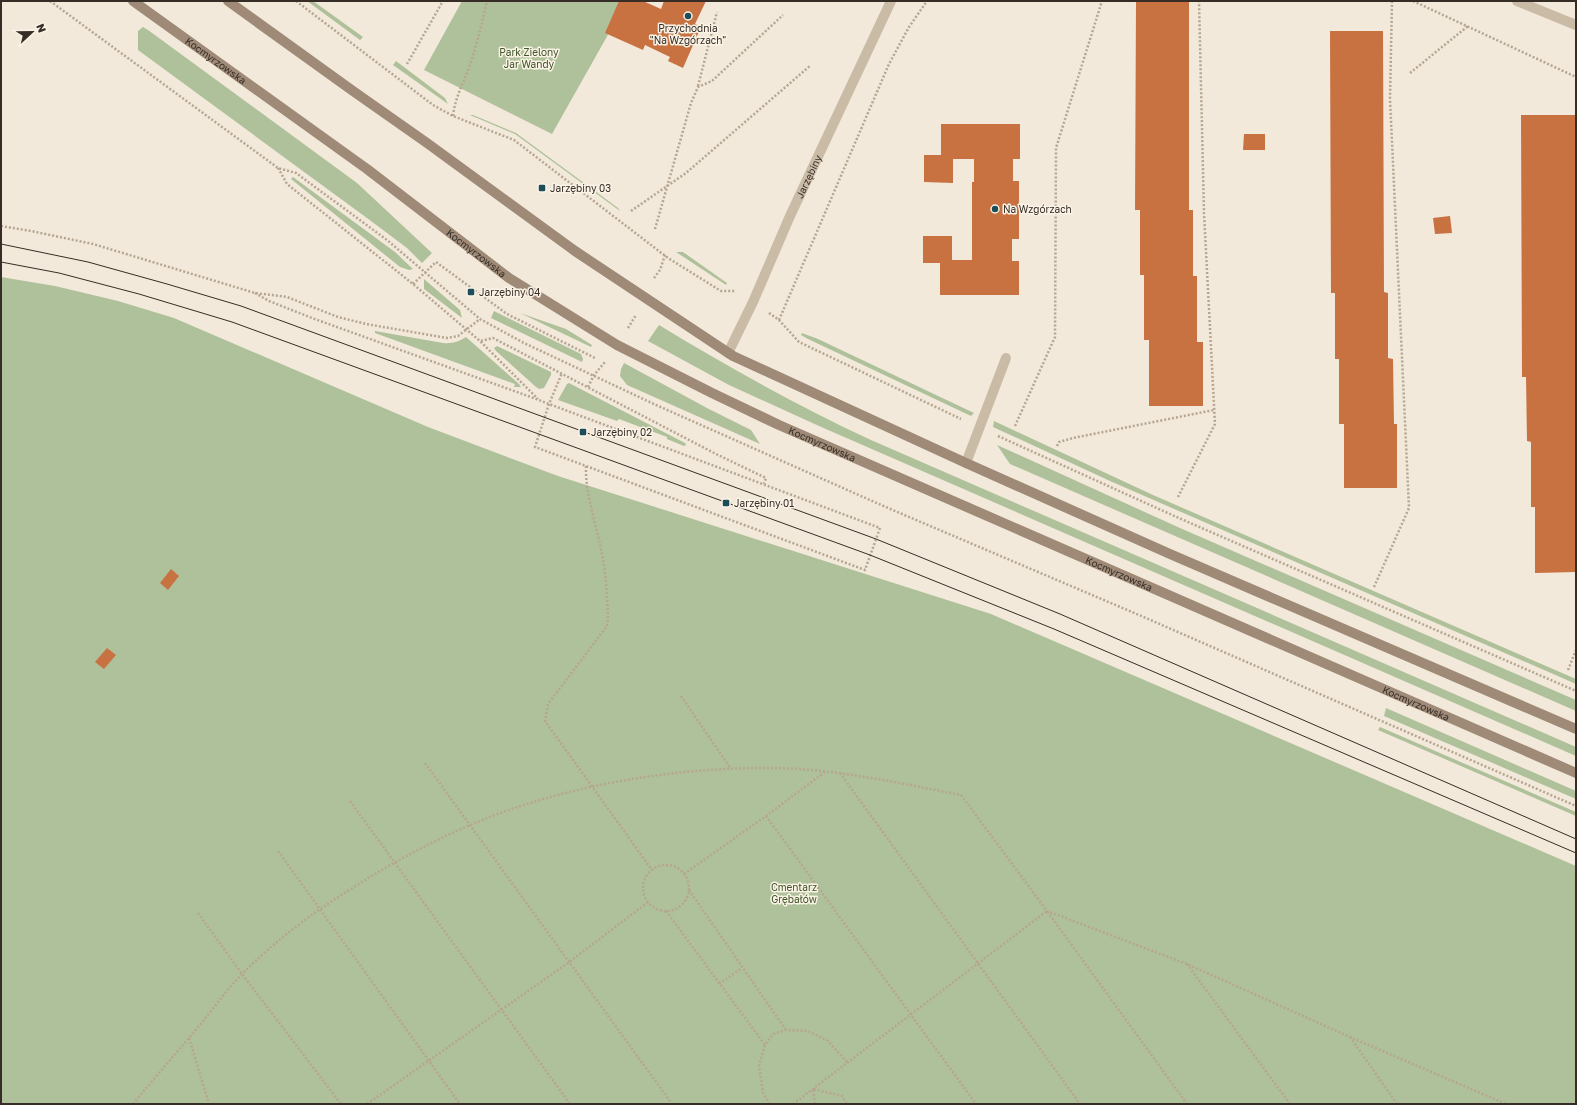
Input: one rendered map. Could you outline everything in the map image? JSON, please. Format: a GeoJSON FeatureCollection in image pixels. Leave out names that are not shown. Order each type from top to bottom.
{"type":"FeatureCollection","features":[{"type":"Feature","properties":{"kind":"main road","name":"Kocmyrzowska"},"geometry":{"type":"LineString","coordinates":[[133,1],[367,169],[509,278],[617,345],[779,425],[1576,773]]}},
{"type":"Feature","properties":{"kind":"main road"},"geometry":{"type":"LineString","coordinates":[[228,1],[427,143],[574,251],[728,353],[966,463],[1170,554],[1576,729]]}},
{"type":"Feature","properties":{"kind":"street","name":"Jarzębiny"},"geometry":{"type":"LineString","coordinates":[[728,353],[753,302],[790,216],[891,1]]}},
{"type":"Feature","properties":{"kind":"street"},"geometry":{"type":"LineString","coordinates":[[1517,1],[1576,25]]}},
{"type":"Feature","properties":{"kind":"street"},"geometry":{"type":"LineString","coordinates":[[966,463],[1006,358]]}},
{"type":"Feature","properties":{"kind":"path"},"geometry":{"type":"LineString","coordinates":[[50,1],[278,168],[296,173],[316,187],[387,240],[480,319],[524,343],[888,508],[1132,612],[1576,806]]}},
{"type":"Feature","properties":{"kind":"path"},"geometry":{"type":"LineString","coordinates":[[296,1],[433,105],[453,116],[514,140],[665,255],[721,290],[738,291]]}},
{"type":"Feature","properties":{"kind":"path"},"geometry":{"type":"LineString","coordinates":[[407,64],[443,1]]}},
{"type":"Feature","properties":{"kind":"path"},"geometry":{"type":"LineString","coordinates":[[453,116],[456,98],[478,40],[487,1]]}},
{"type":"Feature","properties":{"kind":"path"},"geometry":{"type":"LineString","coordinates":[[779,320],[889,64],[908,27],[927,1]]}},
{"type":"Feature","properties":{"kind":"path"},"geometry":{"type":"LineString","coordinates":[[1015,426],[1055,337],[1056,148],[1102,1]]}},
{"type":"Feature","properties":{"kind":"path"},"geometry":{"type":"LineString","coordinates":[[1178,497],[1214,424],[1204,205],[1199,1]]}},
{"type":"Feature","properties":{"kind":"path"},"geometry":{"type":"LineString","coordinates":[[1374,587],[1409,508],[1390,99],[1392,1]]}},
{"type":"Feature","properties":{"kind":"path"},"geometry":{"type":"LineString","coordinates":[[1413,1],[1576,77]]}},
{"type":"Feature","properties":{"kind":"path"},"geometry":{"type":"LineString","coordinates":[[655,229],[691,103],[698,87],[717,12]]}},
{"type":"Feature","properties":{"kind":"path"},"geometry":{"type":"LineString","coordinates":[[698,87],[712,81],[783,15]]}},
{"type":"Feature","properties":{"kind":"path"},"geometry":{"type":"LineString","coordinates":[[1410,73],[1468,26]]}},
{"type":"Feature","properties":{"kind":"path"},"geometry":{"type":"LineString","coordinates":[[631,211],[686,173],[811,65]]}},
{"type":"Feature","properties":{"kind":"path"},"geometry":{"type":"LineString","coordinates":[[278,168],[287,184],[413,284],[480,341],[540,400]]}},
{"type":"Feature","properties":{"kind":"path"},"geometry":{"type":"LineString","coordinates":[[1,226],[93,244],[255,293],[287,297],[338,317],[366,324],[447,338],[458,336],[480,319]]}},
{"type":"Feature","properties":{"kind":"path"},"geometry":{"type":"LineString","coordinates":[[651,284],[660,270],[665,255]]}},
{"type":"Feature","properties":{"kind":"path"},"geometry":{"type":"LineString","coordinates":[[413,284],[436,262],[507,314],[604,363]]}},
{"type":"Feature","properties":{"kind":"path"},"geometry":{"type":"LineString","coordinates":[[255,293],[269,301],[312,318],[540,400],[549,404],[880,528],[864,570],[535,447],[549,404],[562,373]]}},
{"type":"Feature","properties":{"kind":"path"},"geometry":{"type":"LineString","coordinates":[[627,330],[638,311]]}},
{"type":"Feature","properties":{"kind":"path"},"geometry":{"type":"LineString","coordinates":[[772,315],[779,320],[799,342],[980,428],[1181,519],[1576,691]]}},
{"type":"Feature","properties":{"kind":"path"},"geometry":{"type":"LineString","coordinates":[[480,341],[493,338],[718,455],[766,478],[764,484]]}},
{"type":"Feature","properties":{"kind":"path"},"geometry":{"type":"LineString","coordinates":[[588,387],[594,375],[609,356]]}},
{"type":"Feature","properties":{"kind":"path"},"geometry":{"type":"LineString","coordinates":[[1057,446],[1059,442],[1073,438],[1214,410]]}},
{"type":"Feature","properties":{"kind":"path"},"geometry":{"type":"LineString","coordinates":[[586,466],[592,514],[602,555],[608,616],[607,626],[548,704],[545,721],[652,870]]}},
{"type":"Feature","properties":{"kind":"path"},"geometry":{"type":"LineString","coordinates":[[1568,670],[1576,650]]}},
{"type":"Feature","properties":{"kind":"path"},"geometry":{"type":"LineString","coordinates":[[681,696],[731,769]]}},
{"type":"Feature","properties":{"kind":"path"},"geometry":{"type":"LineString","coordinates":[[425,763],[469,826],[672,1104]]}},
{"type":"Feature","properties":{"kind":"path"},"geometry":{"type":"LineString","coordinates":[[133,1104],[242,974],[292,930],[320,908],[394,862],[428,844],[504,812],[592,787],[663,774],[731,769],[773,768],[839,773],[961,795],[1047,910],[1187,1104]]}},
{"type":"Feature","properties":{"kind":"path"},"geometry":{"type":"LineString","coordinates":[[684,874],[826,772]]}},
{"type":"Feature","properties":{"kind":"path"},"geometry":{"type":"LineString","coordinates":[[839,773],[1080,1104]]}},
{"type":"Feature","properties":{"kind":"path"},"geometry":{"type":"LineString","coordinates":[[350,801],[570,1104]]}},
{"type":"Feature","properties":{"kind":"path"},"geometry":{"type":"LineString","coordinates":[[766,816],[912,1014],[976,1104]]}},
{"type":"Feature","properties":{"kind":"path"},"geometry":{"type":"LineString","coordinates":[[278,851],[460,1104]]}},
{"type":"Feature","properties":{"kind":"path"},"geometry":{"type":"LineString","coordinates":[[667,865],[676,867],[684,874],[689,884],[689,890],[684,903],[676,909],[666,911],[656,909],[648,902],[644,893],[644,882],[652,870],[656,867],[667,865]]}},
{"type":"Feature","properties":{"kind":"path"},"geometry":{"type":"LineString","coordinates":[[689,890],[786,1030]]}},
{"type":"Feature","properties":{"kind":"path"},"geometry":{"type":"LineString","coordinates":[[368,1104],[502,1010],[648,902]]}},
{"type":"Feature","properties":{"kind":"path"},"geometry":{"type":"LineString","coordinates":[[1047,910],[1187,964],[1350,1037],[1506,1104]]}},
{"type":"Feature","properties":{"kind":"path"},"geometry":{"type":"LineString","coordinates":[[793,1104],[1047,910]]}},
{"type":"Feature","properties":{"kind":"path"},"geometry":{"type":"LineString","coordinates":[[666,911],[765,1045]]}},
{"type":"Feature","properties":{"kind":"path"},"geometry":{"type":"LineString","coordinates":[[198,913],[242,974],[341,1104]]}},
{"type":"Feature","properties":{"kind":"path"},"geometry":{"type":"LineString","coordinates":[[1187,964],[1290,1104]]}},
{"type":"Feature","properties":{"kind":"path"},"geometry":{"type":"LineString","coordinates":[[719,984],[742,968]]}},
{"type":"Feature","properties":{"kind":"path"},"geometry":{"type":"LineString","coordinates":[[770,1104],[763,1092],[760,1065],[765,1045],[773,1034],[786,1030],[808,1030],[828,1041],[847,1062]]}},
{"type":"Feature","properties":{"kind":"path"},"geometry":{"type":"LineString","coordinates":[[189,1037],[209,1104]]}},
{"type":"Feature","properties":{"kind":"path"},"geometry":{"type":"LineString","coordinates":[[1350,1037],[1397,1104]]}},
{"type":"Feature","properties":{"kind":"path"},"geometry":{"type":"LineString","coordinates":[[813,1089],[815,1104]]}},
{"type":"Feature","properties":{"kind":"path"},"geometry":{"type":"LineString","coordinates":[[813,1089],[842,1096],[847,1104]]}},
{"type":"Feature","properties":{"kind":"green space"},"geometry":{"type":"Polygon","coordinates":[[[307,1],[313,1],[363,37],[360,40],[307,1]]]}},
{"type":"Feature","properties":{"kind":"green space","name":"Park Zielony Jar Wandy"},"geometry":{"type":"Polygon","coordinates":[[[462,1],[627,1],[552,134],[424,70],[462,1]]]}},
{"type":"Feature","properties":{"kind":"green space"},"geometry":{"type":"Polygon","coordinates":[[[143,27],[357,183],[432,253],[422,263],[407,248],[371,221],[138,50],[138,31],[143,27]]]}},
{"type":"Feature","properties":{"kind":"green space"},"geometry":{"type":"Polygon","coordinates":[[[396,61],[445,98],[448,104],[393,65],[396,61]]]}},
{"type":"Feature","properties":{"kind":"green space"},"geometry":{"type":"Polygon","coordinates":[[[470,115],[516,133],[618,208],[620,211],[515,134],[470,115]]]}},
{"type":"Feature","properties":{"kind":"green space"},"geometry":{"type":"Polygon","coordinates":[[[293,177],[395,252],[413,269],[409,270],[400,267],[291,179],[293,177]]]}},
{"type":"Feature","properties":{"kind":"green space"},"geometry":{"type":"Polygon","coordinates":[[[676,252],[683,252],[727,283],[726,285],[676,252]]]}},
{"type":"Feature","properties":{"kind":"green space","name":"Cmentarz Grębałów"},"geometry":{"type":"Polygon","coordinates":[[[1,277],[55,286],[118,301],[174,318],[428,427],[558,476],[991,614],[1576,866],[1576,1104],[1,1104],[1,277]]]}},
{"type":"Feature","properties":{"kind":"green space"},"geometry":{"type":"Polygon","coordinates":[[[424,279],[460,310],[462,318],[424,289],[424,279]]]}},
{"type":"Feature","properties":{"kind":"green space"},"geometry":{"type":"Polygon","coordinates":[[[494,311],[581,354],[583,359],[582,362],[491,318],[494,311]]]}},
{"type":"Feature","properties":{"kind":"green space"},"geometry":{"type":"Polygon","coordinates":[[[520,313],[566,329],[592,345],[591,347],[520,313]]]}},
{"type":"Feature","properties":{"kind":"green space"},"geometry":{"type":"Polygon","coordinates":[[[659,325],[764,386],[871,440],[1576,747],[1576,756],[819,426],[729,385],[648,341],[659,325]]]}},
{"type":"Feature","properties":{"kind":"green space"},"geometry":{"type":"Polygon","coordinates":[[[375,331],[443,343],[455,342],[466,337],[521,387],[514,387],[515,384],[375,333],[375,331]]]}},
{"type":"Feature","properties":{"kind":"green space"},"geometry":{"type":"Polygon","coordinates":[[[802,333],[818,339],[974,413],[971,416],[808,339],[801,335],[802,333]]]}},
{"type":"Feature","properties":{"kind":"green space"},"geometry":{"type":"Polygon","coordinates":[[[497,346],[551,372],[551,375],[544,388],[539,389],[536,387],[496,351],[494,348],[497,346]]]}},
{"type":"Feature","properties":{"kind":"green space"},"geometry":{"type":"Polygon","coordinates":[[[624,363],[751,430],[760,444],[627,385],[620,376],[624,363]]]}},
{"type":"Feature","properties":{"kind":"green space"},"geometry":{"type":"Polygon","coordinates":[[[569,383],[685,443],[686,445],[684,446],[667,439],[667,437],[619,419],[617,421],[558,400],[569,383]]]}},
{"type":"Feature","properties":{"kind":"green space"},"geometry":{"type":"Polygon","coordinates":[[[994,421],[1153,495],[1576,679],[1576,684],[1110,481],[993,427],[994,421]]]}},
{"type":"Feature","properties":{"kind":"green space"},"geometry":{"type":"Polygon","coordinates":[[[997,445],[1180,528],[1576,700],[1576,711],[1010,464],[997,445]]]}},
{"type":"Feature","properties":{"kind":"green space"},"geometry":{"type":"Polygon","coordinates":[[[1386,708],[1576,791],[1576,799],[1384,716],[1386,708]]]}},
{"type":"Feature","properties":{"kind":"green space"},"geometry":{"type":"Polygon","coordinates":[[[1380,727],[1576,812],[1576,816],[1378,730],[1380,727]]]}},
{"type":"Feature","properties":{"kind":"building"},"geometry":{"type":"Polygon","coordinates":[[[619,1],[643,1],[661,9],[664,1],[706,1],[695,24],[701,27],[683,68],[668,61],[670,57],[645,45],[643,50],[605,33],[619,1]]]}},
{"type":"Feature","properties":{"kind":"building"},"geometry":{"type":"Polygon","coordinates":[[[1136,1],[1189,1],[1189,210],[1193,210],[1193,276],[1197,276],[1197,342],[1203,342],[1203,406],[1149,406],[1149,340],[1144,340],[1144,275],[1140,275],[1140,210],[1135,210],[1136,1]]]}},
{"type":"Feature","properties":{"kind":"building"},"geometry":{"type":"Polygon","coordinates":[[[1330,31],[1383,31],[1384,292],[1388,293],[1388,358],[1393,359],[1394,424],[1397,424],[1397,488],[1344,488],[1344,424],[1339,424],[1339,359],[1335,359],[1335,293],[1331,293],[1330,31]]]}},
{"type":"Feature","properties":{"kind":"building"},"geometry":{"type":"Polygon","coordinates":[[[1521,115],[1576,115],[1576,572],[1535,573],[1535,507],[1531,507],[1531,442],[1527,441],[1526,377],[1522,377],[1521,115]]]}},
{"type":"Feature","properties":{"kind":"building","name":"Na Wzgórzach"},"geometry":{"type":"Polygon","coordinates":[[[941,124],[1020,124],[1020,159],[1013,159],[1013,181],[1019,181],[1019,239],[1012,239],[1012,261],[1019,261],[1019,295],[940,295],[940,263],[923,263],[923,236],[952,236],[952,260],[972,260],[972,182],[974,182],[974,159],[953,159],[953,183],[924,182],[924,155],[941,155],[941,124]]]}},
{"type":"Feature","properties":{"kind":"building"},"geometry":{"type":"Polygon","coordinates":[[[1244,134],[1265,134],[1265,150],[1243,150],[1244,134]]]}},
{"type":"Feature","properties":{"kind":"building"},"geometry":{"type":"Polygon","coordinates":[[[1450,216],[1452,233],[1435,234],[1433,218],[1450,216]]]}},
{"type":"Feature","properties":{"kind":"building"},"geometry":{"type":"Polygon","coordinates":[[[171,569],[179,576],[168,590],[160,583],[171,569]]]}},
{"type":"Feature","properties":{"kind":"building"},"geometry":{"type":"Polygon","coordinates":[[[107,648],[116,655],[104,669],[95,662],[107,648]]]}},
{"type":"Feature","properties":{"kind":"tram line"},"geometry":{"type":"LineString","coordinates":[[1,244],[88,262],[241,306],[876,539],[1060,614],[1576,839]]}},
{"type":"Feature","properties":{"kind":"tram line"},"geometry":{"type":"LineString","coordinates":[[1,262],[59,273],[139,294],[232,322],[870,555],[1054,629],[1576,853]]}},
{"type":"Feature","properties":{"kind":"place","name":"Przychodnia \"Na Wzgórzach\""},"geometry":{"type":"Point","coordinates":[688,16]}},
{"type":"Feature","properties":{"kind":"place","name":"Jarzębiny 03"},"geometry":{"type":"Point","coordinates":[542,188]}},
{"type":"Feature","properties":{"kind":"place","name":"Na Wzgórzach"},"geometry":{"type":"Point","coordinates":[995,209]}},
{"type":"Feature","properties":{"kind":"place","name":"Jarzębiny 04"},"geometry":{"type":"Point","coordinates":[471,292]}},
{"type":"Feature","properties":{"kind":"place","name":"Jarzębiny 02"},"geometry":{"type":"Point","coordinates":[583,432]}},
{"type":"Feature","properties":{"kind":"place","name":"Jarzębiny 01"},"geometry":{"type":"Point","coordinates":[726,503]}}]}
